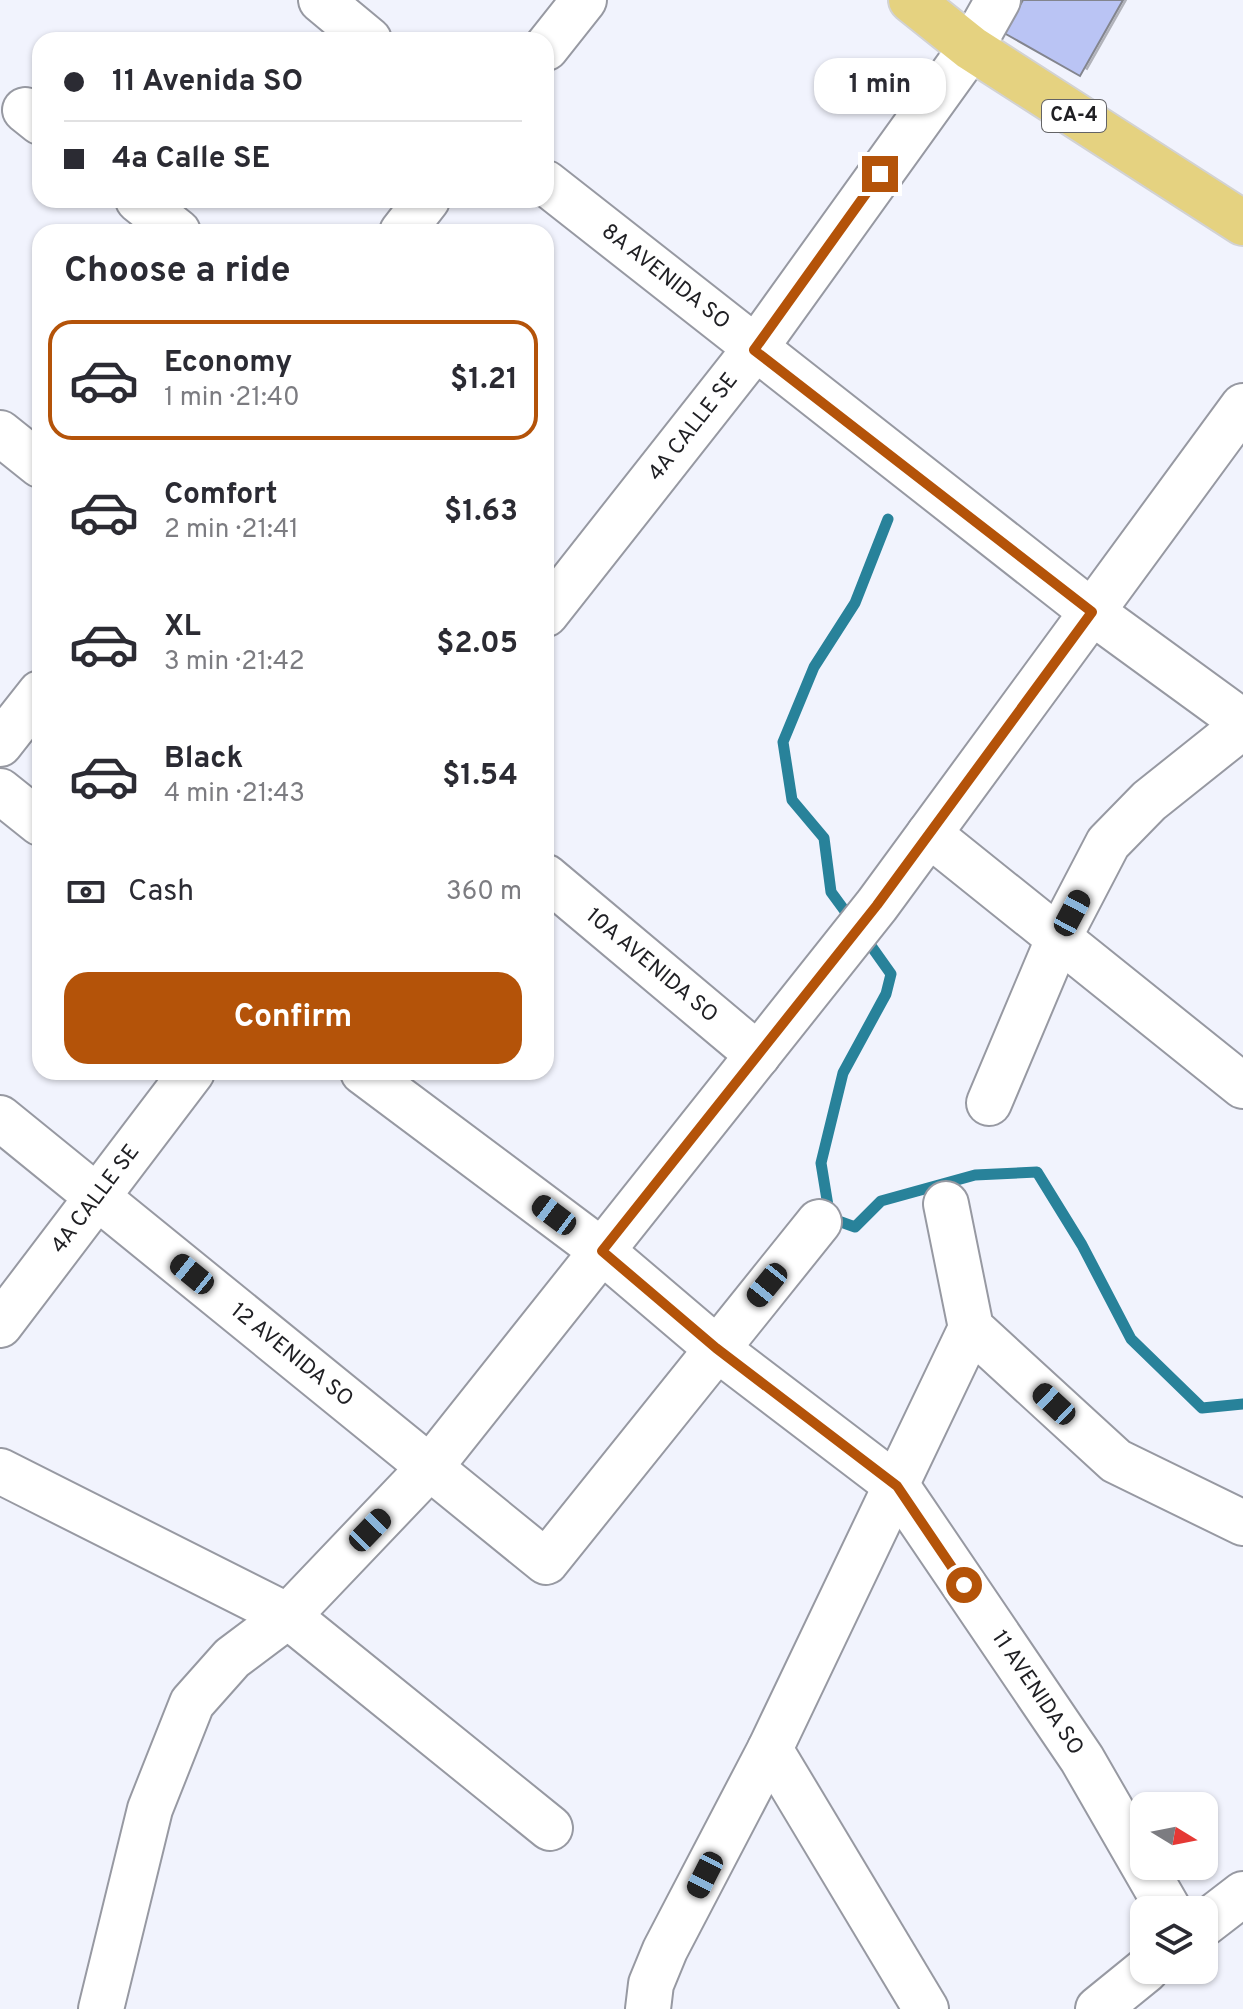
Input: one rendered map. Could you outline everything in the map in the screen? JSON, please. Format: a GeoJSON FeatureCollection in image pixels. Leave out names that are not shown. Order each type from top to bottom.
{"type":"FeatureCollection","features":[{"type":"Feature","properties":{"kind":"main road","name":"CA-4"},"geometry":{"type":"LineString","coordinates":[[911,0],[971,48],[1243,223]]}},
{"type":"Feature","properties":{"kind":"street"},"geometry":{"type":"LineString","coordinates":[[321,0],[359,32]]}},
{"type":"Feature","properties":{"kind":"street"},"geometry":{"type":"LineString","coordinates":[[554,38],[584,0]]}},
{"type":"Feature","properties":{"kind":"street","name":"4A CALLE SE"},"geometry":{"type":"LineString","coordinates":[[554,604],[754,350],[971,48],[998,0]]}},
{"type":"Feature","properties":{"kind":"street","name":"8A AVENIDA SO"},"geometry":{"type":"LineString","coordinates":[[554,189],[754,350],[1092,612],[1243,724]]}},
{"type":"Feature","properties":{"kind":"street"},"geometry":{"type":"LineString","coordinates":[[148,208],[168,224]]}},
{"type":"Feature","properties":{"kind":"street"},"geometry":{"type":"LineString","coordinates":[[408,224],[421,208]]}},
{"type":"Feature","properties":{"kind":"street"},"geometry":{"type":"LineString","coordinates":[[101,2009],[150,1809],[192,1703],[232,1658],[288,1616],[431,1466],[877,905],[1243,406]]}},
{"type":"Feature","properties":{"kind":"street"},"geometry":{"type":"LineString","coordinates":[[0,433],[32,459]]}},
{"type":"Feature","properties":{"kind":"street"},"geometry":{"type":"LineString","coordinates":[[0,744],[32,703]]}},
{"type":"Feature","properties":{"kind":"street"},"geometry":{"type":"LineString","coordinates":[[989,1103],[1059,937],[1108,843],[1149,801],[1243,724]]}},
{"type":"Feature","properties":{"kind":"street"},"geometry":{"type":"LineString","coordinates":[[0,791],[32,817]]}},
{"type":"Feature","properties":{"kind":"street"},"geometry":{"type":"LineString","coordinates":[[929,834],[1243,1086]]}},
{"type":"Feature","properties":{"kind":"street","name":"10A AVENIDA SO"},"geometry":{"type":"LineString","coordinates":[[554,884],[758,1055]]}},
{"type":"Feature","properties":{"kind":"street","name":"4A CALLE SE"},"geometry":{"type":"LineString","coordinates":[[0,1325],[186,1080]]}},
{"type":"Feature","properties":{"kind":"street","name":"11 AVENIDA SO"},"geometry":{"type":"LineString","coordinates":[[374,1080],[602,1251],[716,1348],[897,1486],[1082,1759],[1161,1896]]}},
{"type":"Feature","properties":{"kind":"street","name":"12 AVENIDA SO"},"geometry":{"type":"LineString","coordinates":[[0,1118],[546,1562],[716,1348]]}},
{"type":"Feature","properties":{"kind":"street"},"geometry":{"type":"LineString","coordinates":[[946,1204],[971,1328],[1116,1461],[1243,1523]]}},
{"type":"Feature","properties":{"kind":"street"},"geometry":{"type":"LineString","coordinates":[[716,1348],[819,1222]]}},
{"type":"Feature","properties":{"kind":"street"},"geometry":{"type":"LineString","coordinates":[[648,2009],[651,1984],[665,1950],[770,1749],[971,1328]]}},
{"type":"Feature","properties":{"kind":"street"},"geometry":{"type":"LineString","coordinates":[[0,1471],[288,1616],[550,1828]]}},
{"type":"Feature","properties":{"kind":"street"},"geometry":{"type":"LineString","coordinates":[[770,1749],[926,2009]]}},
{"type":"Feature","properties":{"kind":"street"},"geometry":{"type":"LineString","coordinates":[[1218,1913],[1243,1894]]}},
{"type":"Feature","properties":{"kind":"street"},"geometry":{"type":"LineString","coordinates":[[1098,2009],[1130,1983]]}},
{"type":"Feature","properties":{"kind":"building"},"geometry":{"type":"Polygon","coordinates":[[[1023,0],[1123,0],[1080,76],[1004,33],[1023,0]]]}},
{"type":"Feature","properties":{"kind":"waterway"},"geometry":{"type":"LineString","coordinates":[[853,922],[831,892],[824,838],[792,800],[783,742],[814,667],[855,603],[888,519]]}},
{"type":"Feature","properties":{"kind":"waterway"},"geometry":{"type":"LineString","coordinates":[[864,936],[891,974],[886,994],[843,1073],[821,1163],[830,1218],[855,1227],[881,1201],[975,1175],[1037,1172],[1082,1245],[1131,1339],[1202,1408],[1243,1404]]}},
{"type":"Feature","properties":{"kind":"route"},"geometry":{"type":"LineString","coordinates":[[880,174],[754,350],[1092,612],[877,905],[602,1251],[716,1348],[897,1486],[964,1585]]}}]}
